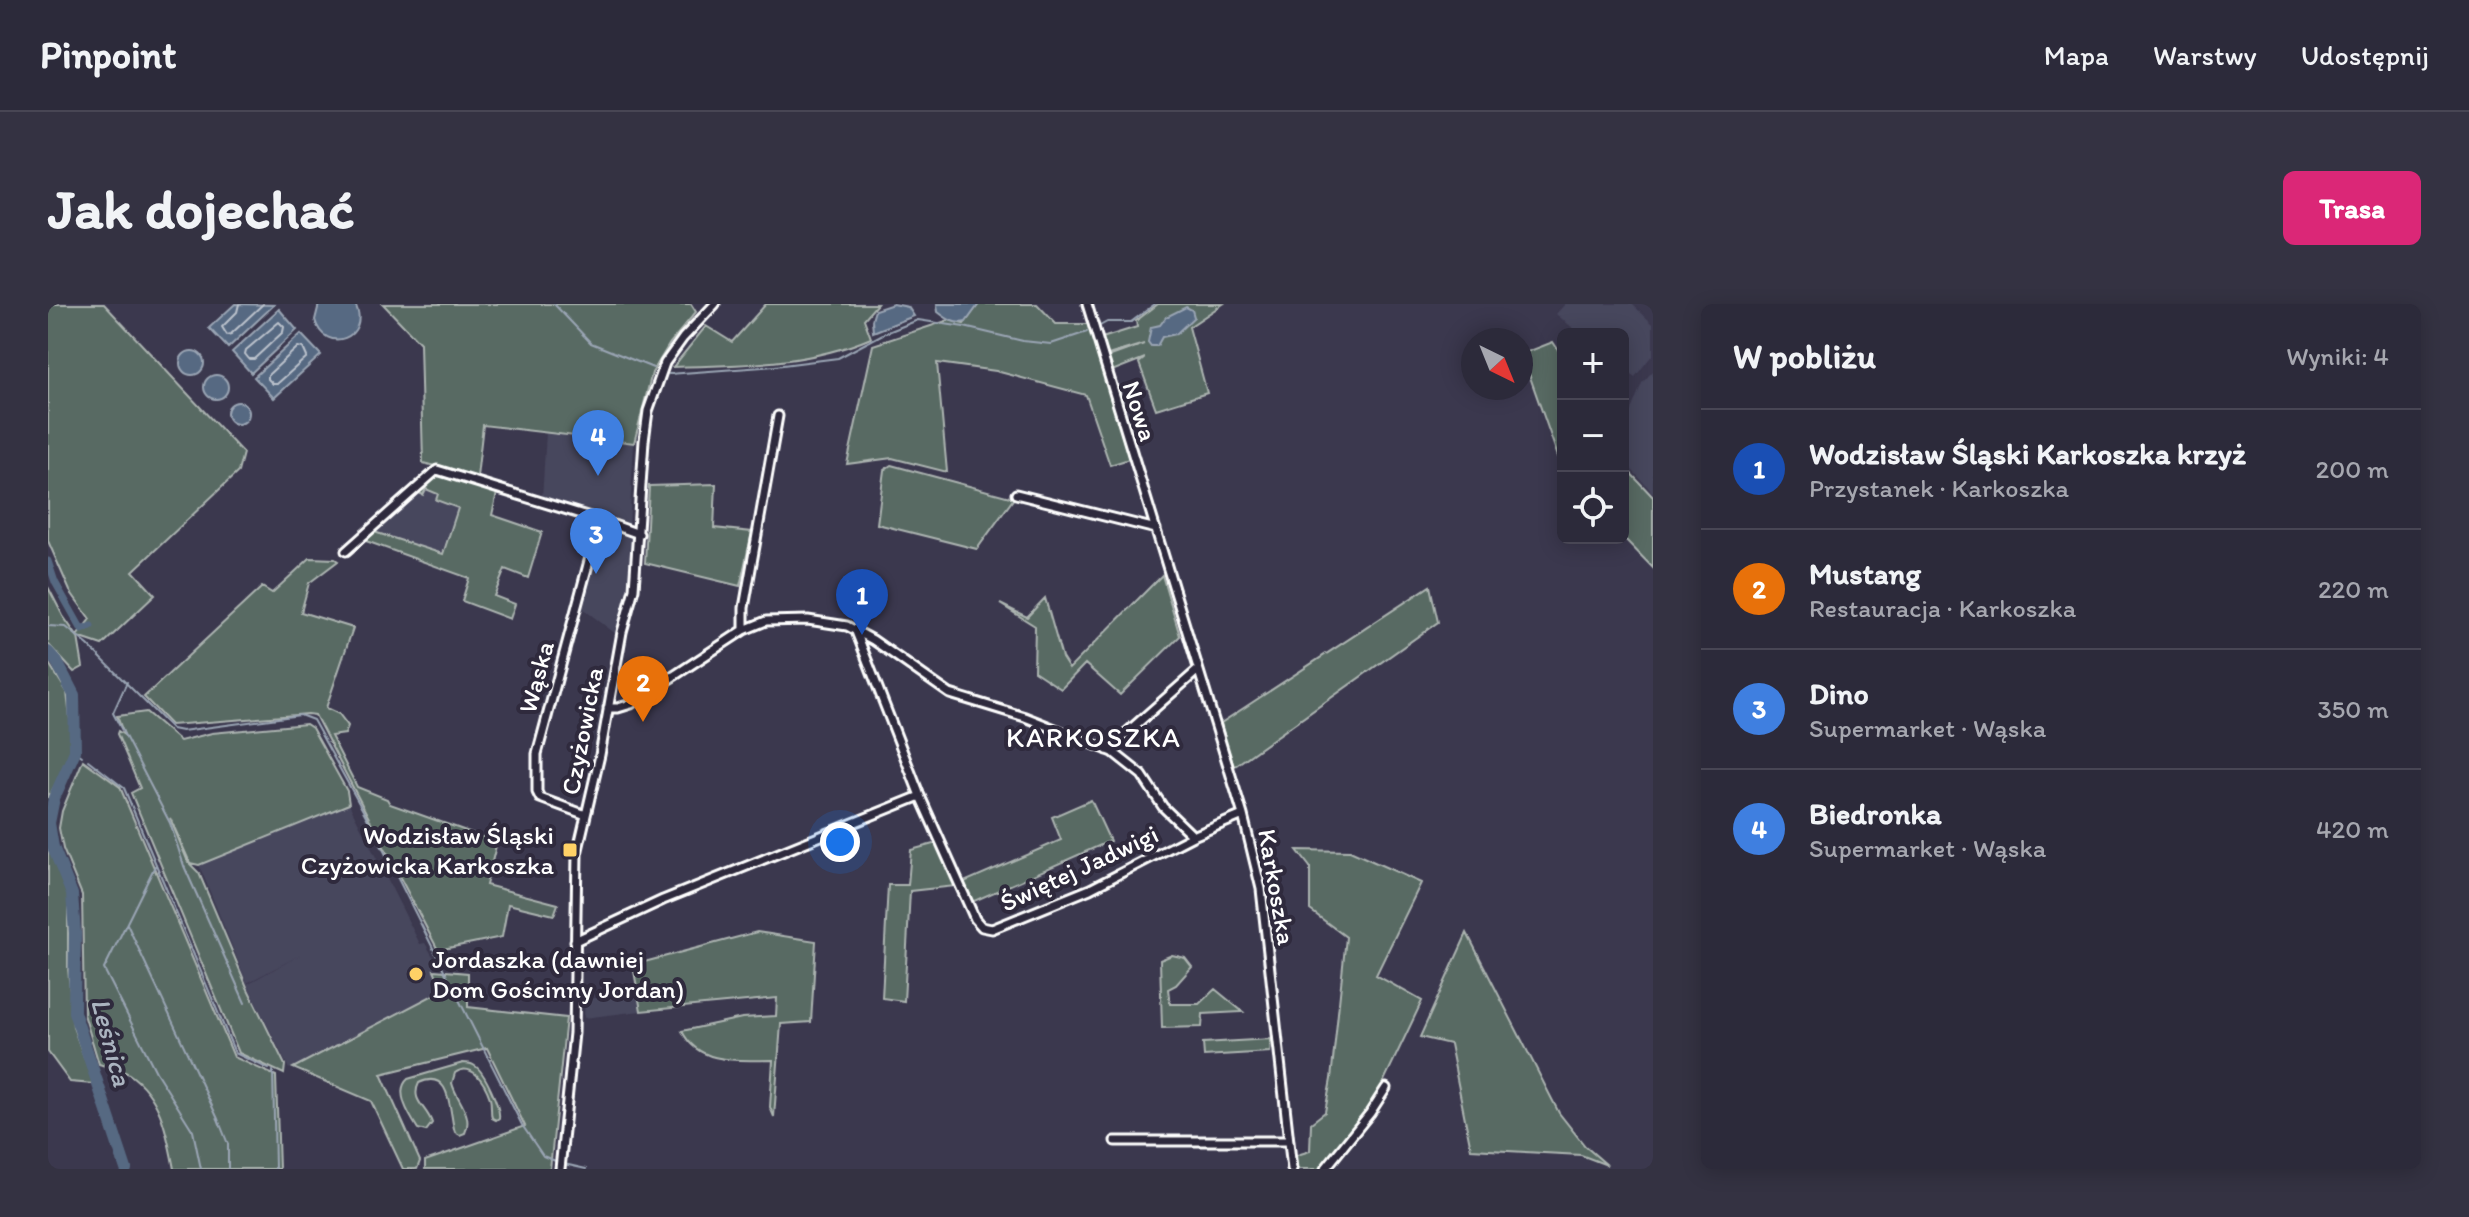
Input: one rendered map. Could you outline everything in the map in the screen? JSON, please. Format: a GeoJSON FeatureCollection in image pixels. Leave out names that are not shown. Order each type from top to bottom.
{"type":"FeatureCollection","features":[{"type":"Feature","properties":{"kind":"street","name":"Czyżowicka"},"geometry":{"type":"LineString","coordinates":[[560,1169],[574,1033],[577,854],[622,632],[634,589],[644,441],[654,387],[665,363],[683,338],[715,304]]}},
{"type":"Feature","properties":{"kind":"street","name":"Nowa"},"geometry":{"type":"LineString","coordinates":[[1087,304],[1243,815]]}},
{"type":"Feature","properties":{"kind":"street"},"geometry":{"type":"LineString","coordinates":[[744,630],[744,608],[778,416]]}},
{"type":"Feature","properties":{"kind":"street"},"geometry":{"type":"LineString","coordinates":[[346,551],[437,470],[639,534]]}},
{"type":"Feature","properties":{"kind":"street"},"geometry":{"type":"LineString","coordinates":[[1016,494],[1156,529]]}},
{"type":"Feature","properties":{"kind":"street","name":"Wąska"},"geometry":{"type":"LineString","coordinates":[[586,815],[540,798],[537,792],[537,754],[600,520]]}},
{"type":"Feature","properties":{"kind":"street"},"geometry":{"type":"LineString","coordinates":[[608,708],[631,704],[744,630],[766,621],[787,619],[855,629],[950,694],[1025,717],[1107,750],[1142,775],[1175,821],[1193,836]]}},
{"type":"Feature","properties":{"kind":"street","name":"Świętej Jadwigi"},"geometry":{"type":"LineString","coordinates":[[855,629],[920,796],[975,919],[982,927],[992,929],[1090,889],[1193,836]]}},
{"type":"Feature","properties":{"kind":"street"},"geometry":{"type":"LineString","coordinates":[[1107,750],[1198,670]]}},
{"type":"Feature","properties":{"kind":"street"},"geometry":{"type":"LineString","coordinates":[[575,941],[663,900],[920,796]]}},
{"type":"Feature","properties":{"kind":"street","name":"Karkoszka"},"geometry":{"type":"LineString","coordinates":[[1193,836],[1243,815],[1261,889],[1292,1169]]}},
{"type":"Feature","properties":{"kind":"street"},"geometry":{"type":"LineString","coordinates":[[1325,1169],[1386,1088]]}},
{"type":"Feature","properties":{"kind":"street"},"geometry":{"type":"LineString","coordinates":[[1115,1141],[1289,1141]]}},
{"type":"Feature","properties":{"kind":"shaded area"},"geometry":{"type":"Polygon","coordinates":[[[1565,304],[1632,304],[1653,324],[1653,354],[1635,377],[1629,372],[1629,328],[1573,328],[1556,314],[1565,304]]]}},
{"type":"Feature","properties":{"kind":"shaded area"},"geometry":{"type":"Polygon","coordinates":[[[1653,371],[1653,493],[1629,467],[1629,415],[1642,383],[1653,371]]]}},
{"type":"Feature","properties":{"kind":"shaded area"},"geometry":{"type":"Polygon","coordinates":[[[546,432],[634,443],[629,526],[542,499],[546,432]]]}},
{"type":"Feature","properties":{"kind":"shaded area"},"geometry":{"type":"Polygon","coordinates":[[[426,489],[437,494],[436,500],[457,508],[442,553],[374,531],[416,493],[423,495],[426,489]]]}},
{"type":"Feature","properties":{"kind":"shaded area"},"geometry":{"type":"Polygon","coordinates":[[[601,525],[627,531],[632,536],[629,578],[616,634],[578,605],[601,525]]]}},
{"type":"Feature","properties":{"kind":"shaded area"},"geometry":{"type":"Polygon","coordinates":[[[349,804],[420,944],[425,943],[437,963],[433,970],[443,989],[289,1069],[247,984],[302,954],[247,983],[199,865],[349,804]]]}},
{"type":"Feature","properties":{"kind":"shaded area"},"geometry":{"type":"Polygon","coordinates":[[[637,990],[641,1011],[584,1018],[585,1000],[637,990]]]}},
{"type":"Feature","properties":{"kind":"green space"},"geometry":{"type":"Polygon","coordinates":[[[48,304],[104,304],[243,453],[238,472],[133,571],[155,595],[102,645],[78,637],[83,667],[74,672],[48,644],[48,587],[77,636],[90,619],[70,591],[48,541],[48,304]]]}},
{"type":"Feature","properties":{"kind":"green space"},"geometry":{"type":"Polygon","coordinates":[[[383,304],[691,304],[696,312],[670,343],[652,373],[634,443],[483,425],[477,477],[423,463],[420,343],[383,304]]]}},
{"type":"Feature","properties":{"kind":"green space"},"geometry":{"type":"Polygon","coordinates":[[[766,304],[877,304],[864,319],[871,338],[847,347],[774,362],[673,367],[706,326],[732,342],[766,304]]]}},
{"type":"Feature","properties":{"kind":"green space"},"geometry":{"type":"Polygon","coordinates":[[[979,304],[1037,304],[1056,324],[1088,324],[1129,459],[1110,465],[1086,395],[996,371],[937,363],[947,472],[892,458],[847,464],[873,345],[949,320],[964,324],[979,304]]]}},
{"type":"Feature","properties":{"kind":"green space"},"geometry":{"type":"Polygon","coordinates":[[[1158,304],[1223,304],[1189,327],[1207,393],[1156,409],[1139,363],[1145,358],[1112,371],[1108,357],[1144,344],[1108,355],[1102,338],[1137,327],[1136,321],[1158,304]]]}},
{"type":"Feature","properties":{"kind":"green space"},"geometry":{"type":"Polygon","coordinates":[[[1553,342],[1557,348],[1557,454],[1533,385],[1533,350],[1553,342]]]}},
{"type":"Feature","properties":{"kind":"green space"},"geometry":{"type":"Polygon","coordinates":[[[891,465],[1014,498],[977,549],[877,524],[884,470],[891,465]]]}},
{"type":"Feature","properties":{"kind":"green space"},"geometry":{"type":"Polygon","coordinates":[[[1629,471],[1653,497],[1653,568],[1629,543],[1629,471]]]}},
{"type":"Feature","properties":{"kind":"green space"},"geometry":{"type":"Polygon","coordinates":[[[437,474],[497,493],[492,515],[542,532],[528,578],[505,569],[494,596],[515,604],[510,619],[462,601],[469,578],[366,541],[374,532],[443,554],[458,508],[436,500],[438,494],[426,489],[423,495],[417,492],[437,474]]]}},
{"type":"Feature","properties":{"kind":"green space"},"geometry":{"type":"Polygon","coordinates":[[[716,484],[714,528],[752,532],[740,586],[645,563],[649,486],[716,484]]]}},
{"type":"Feature","properties":{"kind":"green space"},"geometry":{"type":"Polygon","coordinates":[[[310,558],[338,561],[309,583],[301,612],[353,628],[326,708],[339,714],[348,726],[345,734],[331,736],[357,787],[387,799],[390,804],[497,842],[486,885],[558,904],[554,915],[508,904],[502,937],[438,950],[315,715],[171,725],[144,697],[262,587],[272,593],[310,558]]]}},
{"type":"Feature","properties":{"kind":"green space"},"geometry":{"type":"Polygon","coordinates":[[[1162,575],[1180,636],[1120,695],[1085,664],[1061,689],[1034,671],[1035,626],[1000,604],[1027,617],[1045,598],[1062,658],[1069,669],[1162,575]]]}},
{"type":"Feature","properties":{"kind":"green space"},"geometry":{"type":"Polygon","coordinates":[[[1430,586],[1438,622],[1232,768],[1221,723],[1430,586]]]}},
{"type":"Feature","properties":{"kind":"green space"},"geometry":{"type":"Polygon","coordinates":[[[48,662],[67,692],[73,747],[48,798],[48,662]]]}},
{"type":"Feature","properties":{"kind":"green space"},"geometry":{"type":"Polygon","coordinates":[[[146,712],[180,741],[212,733],[306,724],[312,728],[347,791],[349,804],[199,865],[190,863],[170,818],[188,862],[199,873],[247,987],[285,1065],[284,1074],[239,1053],[131,793],[140,788],[117,734],[118,731],[124,735],[117,716],[146,712]]]}},
{"type":"Feature","properties":{"kind":"green space"},"geometry":{"type":"Polygon","coordinates":[[[83,760],[120,787],[234,1057],[276,1076],[279,1169],[174,1169],[161,1116],[149,1093],[129,1074],[99,1064],[84,1014],[82,895],[63,849],[59,828],[62,811],[83,760]]]}},
{"type":"Feature","properties":{"kind":"green space"},"geometry":{"type":"Polygon","coordinates":[[[1091,800],[1110,841],[972,902],[964,882],[1061,840],[1052,817],[1091,800]]]}},
{"type":"Feature","properties":{"kind":"green space"},"geometry":{"type":"Polygon","coordinates":[[[48,843],[68,891],[68,968],[73,1027],[94,1084],[70,1082],[48,1052],[48,843]]]}},
{"type":"Feature","properties":{"kind":"green space"},"geometry":{"type":"Polygon","coordinates":[[[937,843],[956,886],[910,891],[904,1001],[882,998],[888,885],[908,885],[911,850],[937,843]]]}},
{"type":"Feature","properties":{"kind":"green space"},"geometry":{"type":"Polygon","coordinates":[[[1297,850],[1350,851],[1421,883],[1376,975],[1422,1001],[1373,1104],[1321,1169],[1296,1169],[1294,1156],[1310,1151],[1311,1123],[1325,1112],[1346,937],[1310,910],[1310,867],[1297,850]]]}},
{"type":"Feature","properties":{"kind":"green space"},"geometry":{"type":"Polygon","coordinates":[[[757,932],[816,941],[811,1022],[781,1024],[774,1117],[770,1107],[773,1060],[734,1060],[710,1056],[689,1042],[682,1031],[742,1018],[776,1016],[777,998],[641,1011],[633,965],[757,932]]]}},
{"type":"Feature","properties":{"kind":"green space"},"geometry":{"type":"Polygon","coordinates":[[[1467,933],[1559,1113],[1585,1146],[1607,1165],[1581,1155],[1471,1149],[1450,1044],[1420,1037],[1467,933]]]}},
{"type":"Feature","properties":{"kind":"green space"},"geometry":{"type":"Polygon","coordinates":[[[1172,955],[1185,958],[1192,967],[1176,985],[1168,989],[1170,1004],[1199,1004],[1215,989],[1243,1012],[1203,1014],[1202,1027],[1162,1028],[1160,960],[1172,955]]]}},
{"type":"Feature","properties":{"kind":"green space"},"geometry":{"type":"Polygon","coordinates":[[[434,970],[468,973],[468,1007],[566,1018],[550,1169],[425,1169],[425,1161],[525,1126],[487,1048],[381,1074],[420,1161],[417,1169],[403,1169],[371,1101],[293,1068],[443,990],[434,970]]]}},
{"type":"Feature","properties":{"kind":"green space"},"geometry":{"type":"Polygon","coordinates":[[[1271,1039],[1270,1052],[1204,1056],[1203,1043],[1271,1039]]]}},
{"type":"Feature","properties":{"kind":"green space"},"geometry":{"type":"Polygon","coordinates":[[[463,1063],[474,1065],[483,1075],[495,1098],[499,1118],[492,1118],[490,1098],[481,1080],[472,1072],[461,1070],[455,1073],[452,1083],[466,1113],[465,1133],[460,1135],[455,1132],[444,1087],[430,1080],[419,1083],[417,1095],[432,1123],[426,1131],[418,1129],[404,1103],[404,1084],[408,1079],[463,1063]]]}},
{"type":"Feature","properties":{"kind":"water"},"geometry":{"type":"Polygon","coordinates":[[[235,304],[274,305],[228,348],[209,328],[235,304]]]}},
{"type":"Feature","properties":{"kind":"water"},"geometry":{"type":"Polygon","coordinates":[[[319,304],[355,304],[359,316],[352,333],[337,339],[320,331],[315,320],[319,304]]]}},
{"type":"Feature","properties":{"kind":"water"},"geometry":{"type":"Polygon","coordinates":[[[893,304],[908,307],[914,316],[873,332],[875,310],[893,304]]]}},
{"type":"Feature","properties":{"kind":"water"},"geometry":{"type":"Polygon","coordinates":[[[937,304],[979,304],[966,322],[958,323],[941,315],[937,304]]]}},
{"type":"Feature","properties":{"kind":"water"},"geometry":{"type":"Polygon","coordinates":[[[1186,307],[1192,310],[1194,317],[1176,334],[1162,337],[1157,346],[1151,346],[1148,342],[1151,327],[1160,325],[1166,317],[1186,307]]]}},
{"type":"Feature","properties":{"kind":"water"},"geometry":{"type":"Polygon","coordinates":[[[279,309],[297,330],[251,373],[232,352],[279,309]]]}},
{"type":"Feature","properties":{"kind":"water"},"geometry":{"type":"Polygon","coordinates":[[[301,334],[321,355],[274,398],[254,377],[301,334]]]}},
{"type":"Feature","properties":{"kind":"water"},"geometry":{"type":"Polygon","coordinates":[[[192,351],[201,354],[204,363],[201,372],[192,375],[183,372],[180,363],[183,354],[192,351]]]}},
{"type":"Feature","properties":{"kind":"water"},"geometry":{"type":"Polygon","coordinates":[[[216,375],[227,382],[228,387],[221,398],[216,399],[205,392],[204,387],[211,376],[216,375]]]}},
{"type":"Feature","properties":{"kind":"water"},"geometry":{"type":"Polygon","coordinates":[[[234,402],[242,402],[249,413],[242,424],[234,424],[227,417],[227,409],[234,402]]]}},
{"type":"Feature","properties":{"kind":"waterway"},"geometry":{"type":"LineString","coordinates":[[554,304],[591,343],[653,368]]}},
{"type":"Feature","properties":{"kind":"waterway"},"geometry":{"type":"LineString","coordinates":[[1098,327],[1107,322],[1131,322],[1155,304]]}},
{"type":"Feature","properties":{"kind":"waterway"},"geometry":{"type":"LineString","coordinates":[[669,374],[838,358],[918,320],[1051,344],[1087,332]]}},
{"type":"Feature","properties":{"kind":"waterway"},"geometry":{"type":"LineString","coordinates":[[48,561],[55,582],[82,630],[91,626]]}},
{"type":"Feature","properties":{"kind":"waterway"},"geometry":{"type":"LineString","coordinates":[[48,626],[66,627],[88,645],[172,729],[182,731],[300,715],[313,720],[371,825],[522,1125],[543,1156],[558,1162]]}},
{"type":"Feature","properties":{"kind":"waterway","name":"Leśnica"},"geometry":{"type":"LineString","coordinates":[[48,652],[57,662],[74,695],[75,751],[54,798],[49,823],[53,847],[72,894],[74,1012],[126,1169]]}},
{"type":"Feature","properties":{"kind":"waterway"},"geometry":{"type":"LineString","coordinates":[[127,682],[113,713],[170,823],[184,866],[245,1003]]}},
{"type":"Feature","properties":{"kind":"waterway"},"geometry":{"type":"LineString","coordinates":[[75,751],[82,756]]}},
{"type":"Feature","properties":{"kind":"waterway"},"geometry":{"type":"LineString","coordinates":[[88,760],[124,788],[235,1053],[269,1069]]}},
{"type":"Feature","properties":{"kind":"waterway"},"geometry":{"type":"LineString","coordinates":[[155,866],[104,969],[156,1072],[193,1131],[201,1169]]}},
{"type":"Feature","properties":{"kind":"waterway"},"geometry":{"type":"LineString","coordinates":[[127,924],[218,1119],[228,1144],[228,1169]]}},
{"type":"Feature","properties":{"kind":"waterway"},"geometry":{"type":"LineString","coordinates":[[273,1071],[275,1169]]}},
{"type":"Feature","properties":{"kind":"waterway"},"geometry":{"type":"LineString","coordinates":[[564,1164],[586,1169]]}},
{"type":"Feature","properties":{"kind":"place","name":"Biedronka"},"geometry":{"type":"Point","coordinates":[598,476]}},
{"type":"Feature","properties":{"kind":"place","name":"Dino"},"geometry":{"type":"Point","coordinates":[596,574]}},
{"type":"Feature","properties":{"kind":"place","name":"Wodzisław Śląski Karkoszka krzyż"},"geometry":{"type":"Point","coordinates":[862,635]}},
{"type":"Feature","properties":{"kind":"place","name":"Mustang"},"geometry":{"type":"Point","coordinates":[643,722]}},
{"type":"Feature","properties":{"kind":"place","name":"Wodzisław Śląski Czyżowicka Karkoszka"},"geometry":{"type":"Point","coordinates":[570,850]}},
{"type":"Feature","properties":{"kind":"place","name":"Jordaszka (dawniej Dom Gościnny Jordan)"},"geometry":{"type":"Point","coordinates":[416,974]}},
{"type":"Feature","properties":{"kind":"district","name":"KARKOSZKA"},"geometry":{"type":"Point","coordinates":[1094,737]}}]}
